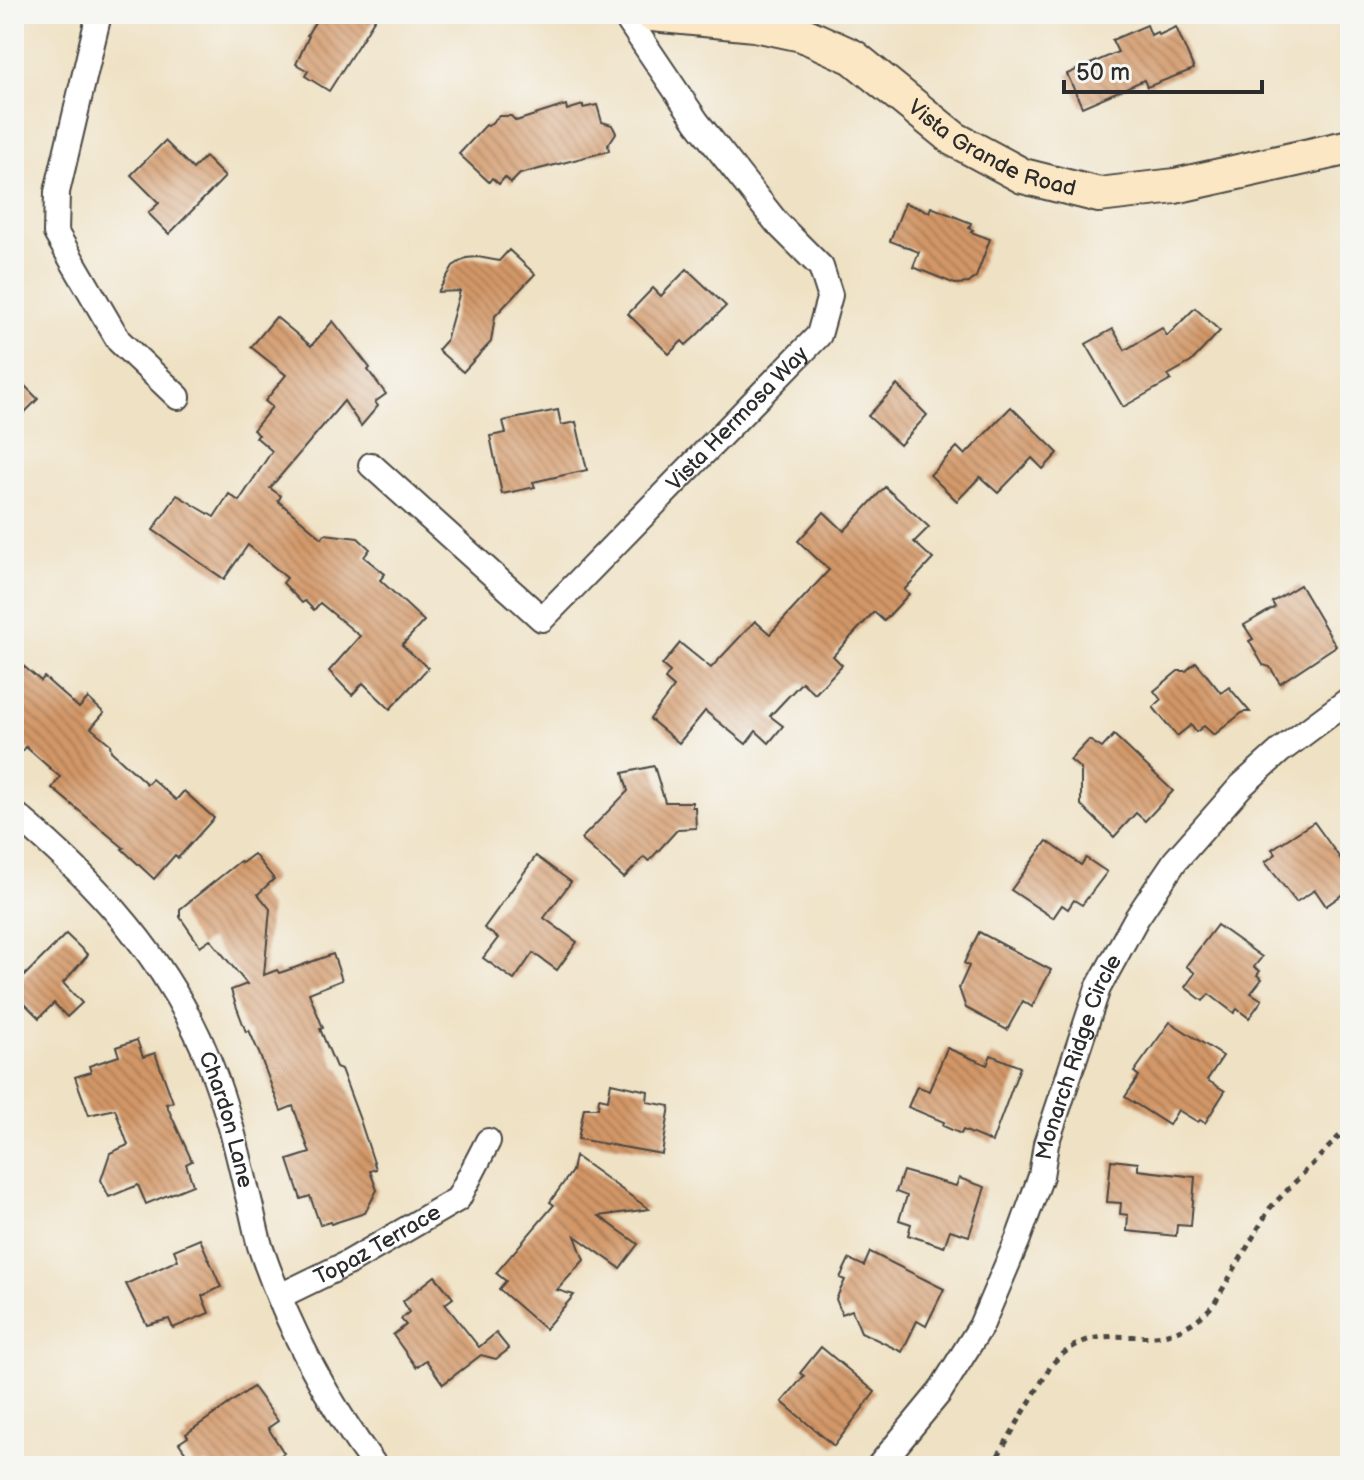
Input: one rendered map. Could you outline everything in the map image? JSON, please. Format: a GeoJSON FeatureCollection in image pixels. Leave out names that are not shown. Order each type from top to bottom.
{"type":"FeatureCollection","features":[{"type":"Feature","properties":{"kind":"street"},"geometry":{"type":"LineString","coordinates":[[99,14],[57,192],[56,233],[119,341],[178,397]]}},
{"type":"Feature","properties":{"kind":"street","name":"Vista Hermosa Way"},"geometry":{"type":"LineString","coordinates":[[371,465],[542,619],[819,335],[830,295],[821,267],[777,223],[697,122],[624,14]]}},
{"type":"Feature","properties":{"kind":"street","name":"Vista Grande Road"},"geometry":{"type":"LineString","coordinates":[[652,14],[755,24],[802,34],[853,57],[954,139],[1023,176],[1099,195],[1175,186],[1350,147]]}},
{"type":"Feature","properties":{"kind":"street","name":"Monarch Ridge Circle"},"geometry":{"type":"LineString","coordinates":[[879,1466],[939,1393],[981,1326],[1041,1176],[1046,1144],[1098,988],[1146,901],[1197,835],[1241,786],[1280,751],[1350,699]]}},
{"type":"Feature","properties":{"kind":"street","name":"Chardon Lane"},"geometry":{"type":"LineString","coordinates":[[14,813],[84,875],[124,919],[149,951],[184,1009],[224,1101],[260,1244],[280,1296],[314,1371],[375,1466]]}},
{"type":"Feature","properties":{"kind":"street","name":"Topaz Terrace"},"geometry":{"type":"LineString","coordinates":[[280,1296],[348,1263],[458,1199],[488,1141]]}},
{"type":"Feature","properties":{"kind":"path"},"geometry":{"type":"LineString","coordinates":[[992,1466],[1052,1364],[1062,1354],[1102,1335],[1157,1336],[1188,1325],[1204,1315],[1214,1304],[1270,1208],[1350,1125]]}},
{"type":"Feature","properties":{"kind":"building"},"geometry":{"type":"Polygon","coordinates":[[[320,14],[378,14],[329,91],[305,76],[308,71],[296,64],[307,35],[320,14]]]}},
{"type":"Feature","properties":{"kind":"building"},"geometry":{"type":"Polygon","coordinates":[[[1147,25],[1151,35],[1157,32],[1159,35],[1176,27],[1194,69],[1147,87],[1144,80],[1082,107],[1067,74],[1118,52],[1112,40],[1147,25]]]}},
{"type":"Feature","properties":{"kind":"building"},"geometry":{"type":"Polygon","coordinates":[[[566,105],[567,110],[597,105],[602,122],[612,125],[616,133],[608,145],[609,151],[520,174],[511,183],[505,177],[499,184],[492,178],[489,182],[459,154],[486,125],[499,116],[511,116],[516,121],[566,105]]]}},
{"type":"Feature","properties":{"kind":"building"},"geometry":{"type":"Polygon","coordinates":[[[165,141],[193,169],[205,157],[225,177],[169,234],[148,213],[159,203],[131,175],[165,141]]]}},
{"type":"Feature","properties":{"kind":"building"},"geometry":{"type":"Polygon","coordinates":[[[905,203],[929,212],[931,207],[971,223],[971,232],[990,239],[976,277],[969,283],[955,284],[913,267],[919,252],[890,241],[905,203]]]}},
{"type":"Feature","properties":{"kind":"building"},"geometry":{"type":"Polygon","coordinates":[[[509,250],[535,274],[495,316],[491,342],[463,372],[438,350],[446,341],[460,291],[438,292],[453,266],[466,258],[499,261],[509,250]]]}},
{"type":"Feature","properties":{"kind":"building"},"geometry":{"type":"Polygon","coordinates":[[[687,269],[726,306],[686,345],[682,341],[669,354],[628,314],[653,288],[661,296],[687,269]]]}},
{"type":"Feature","properties":{"kind":"building"},"geometry":{"type":"Polygon","coordinates":[[[1195,308],[1220,331],[1191,362],[1168,375],[1171,380],[1123,407],[1086,344],[1113,329],[1125,350],[1162,328],[1167,336],[1195,308]]]}},
{"type":"Feature","properties":{"kind":"building"},"geometry":{"type":"Polygon","coordinates":[[[276,317],[311,346],[333,321],[386,394],[375,402],[378,406],[361,426],[344,401],[270,488],[281,496],[278,501],[322,538],[325,534],[358,538],[370,549],[364,557],[385,574],[380,580],[424,621],[402,645],[428,668],[390,709],[363,683],[352,695],[329,671],[360,636],[320,603],[314,610],[305,601],[302,603],[283,583],[287,578],[248,545],[224,579],[153,530],[177,495],[214,517],[229,494],[239,501],[272,451],[256,437],[259,435],[253,430],[272,407],[265,401],[286,375],[251,347],[276,317]]]}},
{"type":"Feature","properties":{"kind":"building"},"geometry":{"type":"Polygon","coordinates":[[[14,375],[38,399],[14,423],[14,375]]]}},
{"type":"Feature","properties":{"kind":"building"},"geometry":{"type":"Polygon","coordinates":[[[897,385],[927,415],[900,445],[868,416],[897,385]]]}},
{"type":"Feature","properties":{"kind":"building"},"geometry":{"type":"Polygon","coordinates":[[[1011,407],[1058,453],[1043,469],[1032,458],[998,493],[980,477],[957,501],[930,475],[957,447],[965,455],[1011,407]]]}},
{"type":"Feature","properties":{"kind":"building"},"geometry":{"type":"Polygon","coordinates":[[[558,410],[561,425],[576,422],[587,470],[533,482],[535,487],[502,494],[490,436],[506,433],[503,421],[558,410]]]}},
{"type":"Feature","properties":{"kind":"building"},"geometry":{"type":"Polygon","coordinates":[[[885,487],[929,527],[914,542],[933,559],[904,590],[909,594],[884,621],[874,612],[833,656],[842,665],[815,694],[802,682],[770,716],[783,726],[769,743],[756,731],[746,744],[705,711],[679,743],[650,719],[674,687],[665,679],[670,672],[662,665],[680,643],[711,668],[755,621],[770,634],[829,570],[798,541],[824,512],[844,531],[885,487]]]}},
{"type":"Feature","properties":{"kind":"building"},"geometry":{"type":"Polygon","coordinates":[[[1300,585],[1336,646],[1280,683],[1270,667],[1263,665],[1244,625],[1275,607],[1272,602],[1300,585]]]}},
{"type":"Feature","properties":{"kind":"building"},"geometry":{"type":"Polygon","coordinates":[[[14,658],[41,681],[44,677],[79,708],[88,698],[104,713],[91,728],[147,784],[152,779],[176,800],[184,791],[214,818],[154,879],[124,848],[52,788],[60,777],[26,747],[14,760],[14,658]]]}},
{"type":"Feature","properties":{"kind":"building"},"geometry":{"type":"Polygon","coordinates":[[[1196,662],[1221,693],[1229,687],[1250,712],[1243,712],[1214,735],[1204,726],[1196,732],[1191,725],[1177,736],[1153,707],[1161,700],[1154,691],[1178,671],[1186,671],[1196,662]]]}},
{"type":"Feature","properties":{"kind":"building"},"geometry":{"type":"Polygon","coordinates":[[[1114,735],[1173,791],[1145,821],[1136,813],[1114,837],[1081,805],[1081,769],[1070,760],[1089,740],[1102,748],[1114,735]]]}},
{"type":"Feature","properties":{"kind":"building"},"geometry":{"type":"Polygon","coordinates":[[[654,766],[665,802],[692,802],[696,828],[678,829],[649,861],[644,857],[624,878],[581,839],[628,791],[623,773],[654,766]]]}},
{"type":"Feature","properties":{"kind":"building"},"geometry":{"type":"Polygon","coordinates":[[[1314,822],[1350,872],[1350,889],[1326,906],[1315,890],[1296,902],[1265,862],[1276,854],[1272,849],[1314,822]]]}},
{"type":"Feature","properties":{"kind":"building"},"geometry":{"type":"Polygon","coordinates":[[[1047,841],[1081,865],[1086,858],[1107,872],[1082,905],[1074,900],[1068,909],[1062,905],[1053,918],[1011,890],[1047,841]]]}},
{"type":"Feature","properties":{"kind":"building"},"geometry":{"type":"Polygon","coordinates":[[[254,854],[274,879],[258,894],[270,909],[264,975],[277,970],[279,973],[333,954],[342,980],[309,993],[323,1028],[320,1029],[336,1067],[341,1069],[360,1120],[376,1169],[370,1171],[377,1190],[365,1213],[331,1224],[320,1225],[310,1196],[301,1199],[288,1160],[310,1153],[293,1106],[281,1111],[259,1053],[249,1030],[246,1032],[237,1008],[231,990],[247,984],[210,939],[200,946],[180,917],[180,909],[240,861],[242,863],[254,854]]]}},
{"type":"Feature","properties":{"kind":"building"},"geometry":{"type":"Polygon","coordinates":[[[536,856],[571,882],[544,918],[577,942],[557,970],[533,953],[514,980],[483,958],[498,938],[484,928],[536,856]]]}},
{"type":"Feature","properties":{"kind":"building"},"geometry":{"type":"Polygon","coordinates":[[[1217,925],[1262,957],[1254,967],[1260,971],[1257,975],[1262,979],[1251,993],[1262,1000],[1249,1018],[1237,1009],[1234,1013],[1209,994],[1203,1001],[1185,987],[1195,973],[1186,966],[1217,925]]]}},
{"type":"Feature","properties":{"kind":"building"},"geometry":{"type":"Polygon","coordinates":[[[979,932],[1051,970],[1032,1007],[1023,1001],[1007,1030],[966,1008],[959,988],[969,966],[964,963],[979,932]]]}},
{"type":"Feature","properties":{"kind":"building"},"geometry":{"type":"Polygon","coordinates":[[[66,934],[88,955],[63,983],[82,1003],[67,1017],[54,1003],[39,1018],[15,994],[17,983],[66,934]]]}},
{"type":"Feature","properties":{"kind":"building"},"geometry":{"type":"Polygon","coordinates":[[[1170,1022],[1223,1056],[1207,1080],[1225,1091],[1205,1123],[1178,1110],[1169,1125],[1125,1097],[1139,1076],[1134,1072],[1170,1022]]]}},
{"type":"Feature","properties":{"kind":"building"},"geometry":{"type":"Polygon","coordinates":[[[137,1040],[143,1057],[155,1053],[173,1102],[166,1104],[192,1161],[186,1164],[193,1185],[146,1204],[138,1185],[109,1197],[101,1180],[110,1153],[128,1145],[115,1109],[89,1115],[75,1077],[91,1072],[89,1066],[119,1056],[116,1047],[137,1040]]]}},
{"type":"Feature","properties":{"kind":"building"},"geometry":{"type":"Polygon","coordinates":[[[947,1048],[987,1065],[991,1055],[1020,1067],[992,1142],[963,1130],[961,1134],[943,1126],[944,1122],[908,1107],[917,1086],[929,1091],[947,1048]]]}},
{"type":"Feature","properties":{"kind":"building"},"geometry":{"type":"Polygon","coordinates":[[[611,1083],[648,1091],[647,1102],[670,1106],[662,1154],[578,1139],[584,1108],[598,1108],[599,1098],[608,1100],[611,1083]]]}},
{"type":"Feature","properties":{"kind":"building"},"geometry":{"type":"Polygon","coordinates":[[[575,1156],[649,1209],[599,1216],[638,1244],[620,1268],[575,1236],[584,1260],[557,1290],[574,1295],[545,1329],[499,1289],[506,1281],[496,1273],[554,1205],[550,1202],[572,1171],[575,1156]]]}},
{"type":"Feature","properties":{"kind":"building"},"geometry":{"type":"Polygon","coordinates":[[[1111,1160],[1138,1163],[1138,1170],[1195,1177],[1191,1226],[1177,1225],[1176,1236],[1127,1231],[1128,1215],[1120,1214],[1121,1203],[1107,1202],[1111,1160]]]}},
{"type":"Feature","properties":{"kind":"building"},"geometry":{"type":"Polygon","coordinates":[[[903,1171],[956,1186],[959,1178],[985,1187],[969,1236],[950,1230],[944,1247],[908,1235],[911,1224],[899,1220],[907,1196],[896,1192],[903,1171]]]}},
{"type":"Feature","properties":{"kind":"building"},"geometry":{"type":"Polygon","coordinates":[[[200,1239],[221,1287],[202,1296],[209,1313],[173,1328],[169,1319],[147,1325],[126,1284],[178,1260],[174,1250],[200,1239]]]}},
{"type":"Feature","properties":{"kind":"building"},"geometry":{"type":"Polygon","coordinates":[[[870,1252],[944,1289],[926,1326],[917,1321],[902,1352],[861,1332],[852,1310],[842,1314],[836,1299],[845,1280],[840,1278],[849,1259],[864,1266],[870,1252]]]}},
{"type":"Feature","properties":{"kind":"building"},"geometry":{"type":"Polygon","coordinates":[[[435,1276],[453,1298],[445,1304],[479,1347],[496,1333],[509,1349],[496,1359],[481,1355],[443,1384],[426,1360],[416,1367],[393,1335],[406,1325],[401,1319],[409,1312],[403,1301],[435,1276]]]}},
{"type":"Feature","properties":{"kind":"building"},"geometry":{"type":"Polygon","coordinates":[[[821,1347],[875,1392],[834,1446],[782,1402],[804,1376],[800,1373],[821,1347]]]}},
{"type":"Feature","properties":{"kind":"building"},"geometry":{"type":"Polygon","coordinates":[[[253,1387],[278,1421],[268,1428],[284,1453],[266,1466],[208,1466],[206,1463],[195,1466],[179,1443],[188,1437],[186,1434],[253,1387]]]}}]}
